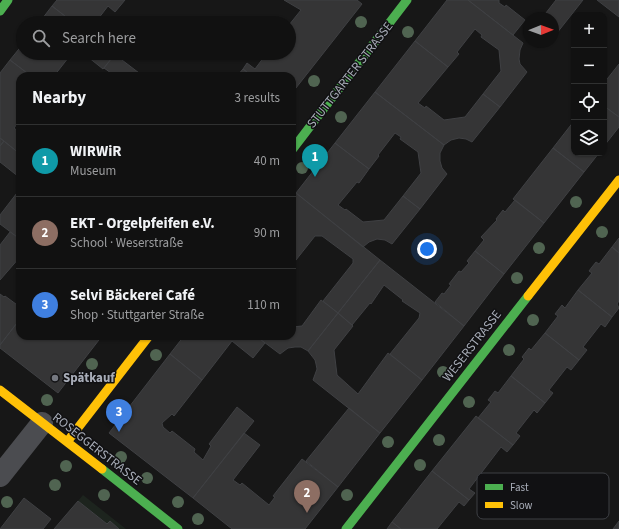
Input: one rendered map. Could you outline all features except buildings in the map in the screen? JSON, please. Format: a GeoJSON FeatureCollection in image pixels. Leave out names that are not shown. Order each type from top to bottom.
{"type":"FeatureCollection","features":[{"type":"Feature","properties":{"kind":"street"},"geometry":{"type":"LineString","coordinates":[[0,11],[8,0]]}},
{"type":"Feature","properties":{"kind":"street","name":"STUTTGARTER STRASSE"},"geometry":{"type":"LineString","coordinates":[[296,145],[407,0]]}},
{"type":"Feature","properties":{"kind":"street","name":"WESERSTRASSE"},"geometry":{"type":"LineString","coordinates":[[346,529],[619,180]]}},
{"type":"Feature","properties":{"kind":"street"},"geometry":{"type":"LineString","coordinates":[[67,442],[146,340]]}},
{"type":"Feature","properties":{"kind":"street","name":"ROSEGGERSTRASSE"},"geometry":{"type":"LineString","coordinates":[[0,390],[178,529]]}},
{"type":"Feature","properties":{"kind":"street"},"geometry":{"type":"LineString","coordinates":[[0,476],[42,423]]}},
{"type":"Feature","properties":{"kind":"shaded area"},"geometry":{"type":"Polygon","coordinates":[[[83,495],[126,529],[119,529],[110,521],[107,524],[78,501],[83,495]]]}},
{"type":"Feature","properties":{"kind":"traffic: fast"},"geometry":{"type":"LineString","coordinates":[[0,11],[8,0]]}},
{"type":"Feature","properties":{"kind":"traffic: fast"},"geometry":{"type":"LineString","coordinates":[[296,145],[407,0]]}},
{"type":"Feature","properties":{"kind":"traffic: fast"},"geometry":{"type":"LineString","coordinates":[[346,529],[528,296]]}},
{"type":"Feature","properties":{"kind":"traffic: fast"},"geometry":{"type":"LineString","coordinates":[[102,469],[178,529]]}},
{"type":"Feature","properties":{"kind":"traffic: slow"},"geometry":{"type":"LineString","coordinates":[[528,296],[619,180]]}},
{"type":"Feature","properties":{"kind":"traffic: slow"},"geometry":{"type":"LineString","coordinates":[[67,442],[146,340]]}},
{"type":"Feature","properties":{"kind":"traffic: slow"},"geometry":{"type":"LineString","coordinates":[[0,390],[102,469]]}},
{"type":"Feature","properties":{"kind":"place","name":"WIRWiR"},"geometry":{"type":"Point","coordinates":[315,177]}},
{"type":"Feature","properties":{"kind":"place","name":"Spätkauf"},"geometry":{"type":"Point","coordinates":[55,378]}},
{"type":"Feature","properties":{"kind":"place","name":"Selvi Bäckerei Café"},"geometry":{"type":"Point","coordinates":[119,432]}},
{"type":"Feature","properties":{"kind":"place","name":"EKT - Orgelpfeifen e.V."},"geometry":{"type":"Point","coordinates":[307,513]}}]}
